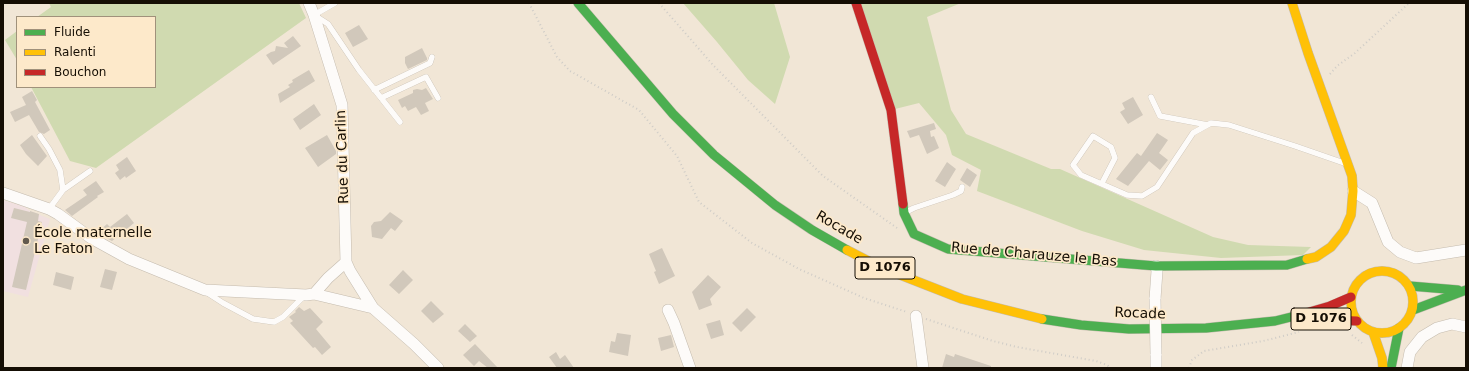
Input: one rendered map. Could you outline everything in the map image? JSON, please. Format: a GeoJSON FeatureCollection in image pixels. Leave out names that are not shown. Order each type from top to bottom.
{"type":"FeatureCollection","features":[{"type":"Feature","properties":{"kind":"main road","name":"Rocade"},"geometry":{"type":"LineString","coordinates":[[578,3],[674,114],[714,155],[743,180],[782,209],[833,242],[880,266],[919,283],[962,299],[998,309],[1041,319],[1081,325],[1128,329],[1168,330],[1206,328],[1285,319],[1357,321]]}},
{"type":"Feature","properties":{"kind":"main road","name":"Rue de Charauze le Bas"},"geometry":{"type":"LineString","coordinates":[[856,3],[891,110],[904,213],[914,234],[948,249],[1156,266],[1287,265],[1316,258],[1331,247],[1344,231],[1351,215],[1353,191],[1352,176],[1308,53],[1292,3]]}},
{"type":"Feature","properties":{"kind":"main road"},"geometry":{"type":"LineString","coordinates":[[1386,270],[1396,273],[1410,286],[1414,298],[1413,310],[1405,323],[1399,328],[1391,332],[1373,332],[1357,321],[1353,314],[1351,297],[1354,288],[1367,274],[1386,270]]}},
{"type":"Feature","properties":{"kind":"main road"},"geometry":{"type":"LineString","coordinates":[[1410,286],[1464,290]]}},
{"type":"Feature","properties":{"kind":"main road"},"geometry":{"type":"LineString","coordinates":[[1413,310],[1464,290]]}},
{"type":"Feature","properties":{"kind":"main road","name":"Rocade"},"geometry":{"type":"LineString","coordinates":[[1285,319],[1330,306],[1351,297]]}},
{"type":"Feature","properties":{"kind":"main road"},"geometry":{"type":"LineString","coordinates":[[1391,368],[1399,328]]}},
{"type":"Feature","properties":{"kind":"main road"},"geometry":{"type":"LineString","coordinates":[[1373,332],[1382,358],[1383,368]]}},
{"type":"Feature","properties":{"kind":"street","name":"Rue du Carlin"},"geometry":{"type":"LineString","coordinates":[[309,3],[342,105],[346,262],[373,308]]}},
{"type":"Feature","properties":{"kind":"street"},"geometry":{"type":"LineString","coordinates":[[1353,191],[1372,203],[1388,242],[1400,252],[1416,258],[1466,250]]}},
{"type":"Feature","properties":{"kind":"street"},"geometry":{"type":"LineString","coordinates":[[3,193],[49,209],[91,238],[129,259],[204,290],[310,294],[373,308],[414,344],[438,368]]}},
{"type":"Feature","properties":{"kind":"street"},"geometry":{"type":"LineString","coordinates":[[310,294],[346,262]]}},
{"type":"Feature","properties":{"kind":"street"},"geometry":{"type":"LineString","coordinates":[[1156,266],[1156,368]]}},
{"type":"Feature","properties":{"kind":"street"},"geometry":{"type":"LineString","coordinates":[[668,310],[690,368]]}},
{"type":"Feature","properties":{"kind":"street"},"geometry":{"type":"LineString","coordinates":[[916,316],[923,368]]}},
{"type":"Feature","properties":{"kind":"street"},"geometry":{"type":"LineString","coordinates":[[1407,368],[1410,352],[1422,337],[1437,328],[1452,324],[1466,327]]}},
{"type":"Feature","properties":{"kind":"lane"},"geometry":{"type":"LineString","coordinates":[[335,3],[314,15],[328,24],[359,70],[400,122]]}},
{"type":"Feature","properties":{"kind":"lane"},"geometry":{"type":"LineString","coordinates":[[374,90],[430,63],[432,57]]}},
{"type":"Feature","properties":{"kind":"lane"},"geometry":{"type":"LineString","coordinates":[[381,98],[426,77],[438,98]]}},
{"type":"Feature","properties":{"kind":"lane"},"geometry":{"type":"LineString","coordinates":[[1151,97],[1160,116],[1209,125],[1229,125],[1348,164]]}},
{"type":"Feature","properties":{"kind":"lane"},"geometry":{"type":"LineString","coordinates":[[1102,183],[1115,158],[1110,147],[1093,136],[1073,165],[1081,175],[1127,195],[1142,196],[1157,187],[1193,133],[1209,125]]}},
{"type":"Feature","properties":{"kind":"lane"},"geometry":{"type":"LineString","coordinates":[[40,136],[60,170],[64,190]]}},
{"type":"Feature","properties":{"kind":"lane"},"geometry":{"type":"LineString","coordinates":[[49,209],[64,190],[90,171]]}},
{"type":"Feature","properties":{"kind":"lane"},"geometry":{"type":"LineString","coordinates":[[904,213],[914,208],[953,195],[961,191],[962,187]]}},
{"type":"Feature","properties":{"kind":"lane"},"geometry":{"type":"LineString","coordinates":[[204,290],[223,303],[253,319],[274,322],[283,317],[310,294]]}},
{"type":"Feature","properties":{"kind":"path"},"geometry":{"type":"LineString","coordinates":[[659,3],[713,65],[823,176],[896,228]]}},
{"type":"Feature","properties":{"kind":"path"},"geometry":{"type":"LineString","coordinates":[[1329,81],[1330,74],[1337,66],[1355,53],[1409,3]]}},
{"type":"Feature","properties":{"kind":"path"},"geometry":{"type":"LineString","coordinates":[[1189,368],[1192,360],[1204,351],[1263,341],[1305,331]]}},
{"type":"Feature","properties":{"kind":"path"},"geometry":{"type":"LineString","coordinates":[[1351,335],[1364,344]]}},
{"type":"Feature","properties":{"kind":"shaded area"},"geometry":{"type":"Polygon","coordinates":[[[3,200],[25,207],[30,211],[50,219],[28,297],[3,291],[3,200]]]}},
{"type":"Feature","properties":{"kind":"green space"},"geometry":{"type":"Polygon","coordinates":[[[49,3],[299,3],[306,18],[96,168],[70,161],[32,88],[156,88],[156,16],[38,16],[51,7],[49,3]]]}},
{"type":"Feature","properties":{"kind":"green space"},"geometry":{"type":"Polygon","coordinates":[[[683,3],[774,3],[790,57],[775,104],[748,80],[683,3]]]}},
{"type":"Feature","properties":{"kind":"green space"},"geometry":{"type":"Polygon","coordinates":[[[856,3],[961,3],[927,17],[951,110],[966,134],[1051,169],[1060,169],[1213,237],[1248,245],[1311,247],[1303,255],[1221,258],[1144,250],[1082,231],[977,191],[981,170],[952,155],[946,135],[919,103],[891,110],[856,3]]]}},
{"type":"Feature","properties":{"kind":"green space"},"geometry":{"type":"Polygon","coordinates":[[[16,32],[16,58],[5,40],[16,32]]]}},
{"type":"Feature","properties":{"kind":"building"},"geometry":{"type":"Polygon","coordinates":[[[359,25],[368,39],[353,47],[345,33],[359,25]]]}},
{"type":"Feature","properties":{"kind":"building"},"geometry":{"type":"Polygon","coordinates":[[[293,36],[301,46],[273,65],[266,55],[275,51],[276,46],[288,48],[284,43],[293,36]]]}},
{"type":"Feature","properties":{"kind":"building"},"geometry":{"type":"Polygon","coordinates":[[[422,48],[427,60],[408,69],[405,63],[405,57],[422,48]]]}},
{"type":"Feature","properties":{"kind":"building"},"geometry":{"type":"Polygon","coordinates":[[[309,70],[315,81],[280,103],[278,94],[290,87],[288,85],[293,82],[292,80],[309,70]]]}},
{"type":"Feature","properties":{"kind":"building"},"geometry":{"type":"Polygon","coordinates":[[[426,88],[433,99],[425,103],[429,111],[421,115],[416,107],[408,111],[405,106],[402,108],[398,100],[413,93],[413,90],[422,90],[426,88]]]}},
{"type":"Feature","properties":{"kind":"building"},"geometry":{"type":"Polygon","coordinates":[[[32,91],[37,100],[35,102],[50,130],[44,134],[39,132],[29,115],[15,122],[10,112],[26,105],[22,97],[32,91]]]}},
{"type":"Feature","properties":{"kind":"building"},"geometry":{"type":"Polygon","coordinates":[[[1133,97],[1143,115],[1128,124],[1120,112],[1125,109],[1122,103],[1133,97]]]}},
{"type":"Feature","properties":{"kind":"building"},"geometry":{"type":"Polygon","coordinates":[[[314,104],[321,115],[300,130],[293,119],[314,104]]]}},
{"type":"Feature","properties":{"kind":"building"},"geometry":{"type":"Polygon","coordinates":[[[934,123],[936,129],[930,131],[931,137],[934,136],[939,148],[927,154],[919,135],[910,138],[907,131],[934,123]]]}},
{"type":"Feature","properties":{"kind":"building"},"geometry":{"type":"Polygon","coordinates":[[[1157,133],[1168,140],[1159,153],[1168,160],[1160,170],[1149,161],[1128,186],[1116,179],[1137,153],[1141,156],[1157,133]]]}},
{"type":"Feature","properties":{"kind":"building"},"geometry":{"type":"Polygon","coordinates":[[[32,135],[47,156],[38,166],[26,154],[20,145],[32,135]]]}},
{"type":"Feature","properties":{"kind":"building"},"geometry":{"type":"Polygon","coordinates":[[[327,135],[336,151],[336,154],[318,167],[305,148],[327,135]]]}},
{"type":"Feature","properties":{"kind":"building"},"geometry":{"type":"Polygon","coordinates":[[[127,157],[136,171],[120,180],[115,173],[119,170],[116,165],[127,157]]]}},
{"type":"Feature","properties":{"kind":"building"},"geometry":{"type":"Polygon","coordinates":[[[947,162],[956,169],[945,187],[935,181],[947,162]]]}},
{"type":"Feature","properties":{"kind":"building"},"geometry":{"type":"Polygon","coordinates":[[[967,168],[977,175],[970,187],[960,180],[967,168]]]}},
{"type":"Feature","properties":{"kind":"building"},"geometry":{"type":"Polygon","coordinates":[[[96,181],[104,192],[72,216],[65,210],[87,195],[83,190],[96,181]]]}},
{"type":"Feature","properties":{"kind":"building"},"geometry":{"type":"Polygon","coordinates":[[[14,208],[39,214],[38,221],[42,222],[26,290],[12,287],[27,222],[11,218],[14,208]]]}},
{"type":"Feature","properties":{"kind":"building"},"geometry":{"type":"Polygon","coordinates":[[[390,212],[403,221],[395,231],[391,228],[382,239],[372,237],[371,226],[374,222],[381,221],[390,212]]]}},
{"type":"Feature","properties":{"kind":"building"},"geometry":{"type":"Polygon","coordinates":[[[127,214],[134,223],[112,241],[97,233],[107,224],[110,227],[127,214]]]}},
{"type":"Feature","properties":{"kind":"building"},"geometry":{"type":"Polygon","coordinates":[[[662,248],[675,276],[659,284],[654,272],[656,271],[649,254],[662,248]]]}},
{"type":"Feature","properties":{"kind":"building"},"geometry":{"type":"Polygon","coordinates":[[[105,269],[117,272],[112,290],[100,287],[105,269]]]}},
{"type":"Feature","properties":{"kind":"building"},"geometry":{"type":"Polygon","coordinates":[[[403,270],[413,280],[399,294],[389,285],[403,270]]]}},
{"type":"Feature","properties":{"kind":"building"},"geometry":{"type":"Polygon","coordinates":[[[56,272],[74,277],[71,290],[53,285],[56,272]]]}},
{"type":"Feature","properties":{"kind":"building"},"geometry":{"type":"Polygon","coordinates":[[[708,275],[721,287],[710,299],[712,305],[699,310],[692,292],[708,275]]]}},
{"type":"Feature","properties":{"kind":"building"},"geometry":{"type":"Polygon","coordinates":[[[431,301],[444,314],[433,323],[421,311],[431,301]]]}},
{"type":"Feature","properties":{"kind":"building"},"geometry":{"type":"Polygon","coordinates":[[[299,307],[304,311],[310,308],[323,322],[316,329],[331,347],[322,355],[315,347],[313,348],[290,323],[293,321],[289,317],[296,312],[295,311],[299,307]]]}},
{"type":"Feature","properties":{"kind":"building"},"geometry":{"type":"Polygon","coordinates":[[[747,308],[756,317],[741,332],[732,323],[747,308]]]}},
{"type":"Feature","properties":{"kind":"building"},"geometry":{"type":"Polygon","coordinates":[[[720,320],[724,335],[711,339],[706,324],[720,320]]]}},
{"type":"Feature","properties":{"kind":"building"},"geometry":{"type":"Polygon","coordinates":[[[465,324],[477,336],[470,342],[458,331],[465,324]]]}},
{"type":"Feature","properties":{"kind":"building"},"geometry":{"type":"Polygon","coordinates":[[[617,333],[631,335],[628,356],[609,352],[611,341],[615,342],[617,333]]]}},
{"type":"Feature","properties":{"kind":"building"},"geometry":{"type":"Polygon","coordinates":[[[671,335],[674,347],[661,351],[658,338],[671,335]]]}},
{"type":"Feature","properties":{"kind":"building"},"geometry":{"type":"Polygon","coordinates":[[[475,344],[498,368],[488,368],[479,361],[474,366],[463,355],[475,344]]]}},
{"type":"Feature","properties":{"kind":"building"},"geometry":{"type":"Polygon","coordinates":[[[556,352],[560,359],[565,355],[574,368],[557,368],[549,357],[556,352]]]}},
{"type":"Feature","properties":{"kind":"building"},"geometry":{"type":"Polygon","coordinates":[[[946,354],[954,357],[955,354],[991,366],[991,368],[942,368],[946,354]]]}},
{"type":"Feature","properties":{"kind":"traffic: fast"},"geometry":{"type":"LineString","coordinates":[[578,3],[673,114],[714,155],[775,205],[812,230],[847,250]]}},
{"type":"Feature","properties":{"kind":"traffic: fast"},"geometry":{"type":"LineString","coordinates":[[903,204],[904,213],[914,234],[948,249],[1156,266],[1287,265],[1307,259]]}},
{"type":"Feature","properties":{"kind":"traffic: fast"},"geometry":{"type":"LineString","coordinates":[[1410,286],[1458,290]]}},
{"type":"Feature","properties":{"kind":"traffic: fast"},"geometry":{"type":"LineString","coordinates":[[1413,310],[1466,290]]}},
{"type":"Feature","properties":{"kind":"traffic: fast"},"geometry":{"type":"LineString","coordinates":[[1042,319],[1081,325],[1129,329],[1206,328],[1275,321],[1299,315]]}},
{"type":"Feature","properties":{"kind":"traffic: fast"},"geometry":{"type":"LineString","coordinates":[[1391,368],[1399,328]]}},
{"type":"Feature","properties":{"kind":"traffic: slow"},"geometry":{"type":"LineString","coordinates":[[1292,3],[1308,53],[1352,176],[1353,191],[1351,215],[1344,231],[1331,247],[1316,257],[1307,259]]}},
{"type":"Feature","properties":{"kind":"traffic: slow"},"geometry":{"type":"LineString","coordinates":[[847,250],[880,267],[962,299],[1042,319]]}},
{"type":"Feature","properties":{"kind":"traffic: slow"},"geometry":{"type":"LineString","coordinates":[[1376,271],[1388,271],[1404,280],[1411,290],[1413,302],[1411,314],[1404,324],[1388,333],[1376,333],[1365,328],[1356,319],[1351,308],[1351,296],[1356,285],[1365,276],[1376,271]]}},
{"type":"Feature","properties":{"kind":"traffic: slow"},"geometry":{"type":"LineString","coordinates":[[1373,332],[1382,358],[1383,368]]}},
{"type":"Feature","properties":{"kind":"traffic: jam"},"geometry":{"type":"LineString","coordinates":[[856,3],[891,110],[903,204]]}},
{"type":"Feature","properties":{"kind":"traffic: jam"},"geometry":{"type":"LineString","coordinates":[[1299,315],[1330,306],[1351,297]]}},
{"type":"Feature","properties":{"kind":"traffic: jam"},"geometry":{"type":"LineString","coordinates":[[1304,319],[1357,321]]}},
{"type":"Feature","properties":{"kind":"place","name":"École maternelle Le Faton"},"geometry":{"type":"Point","coordinates":[26,241]}}]}
